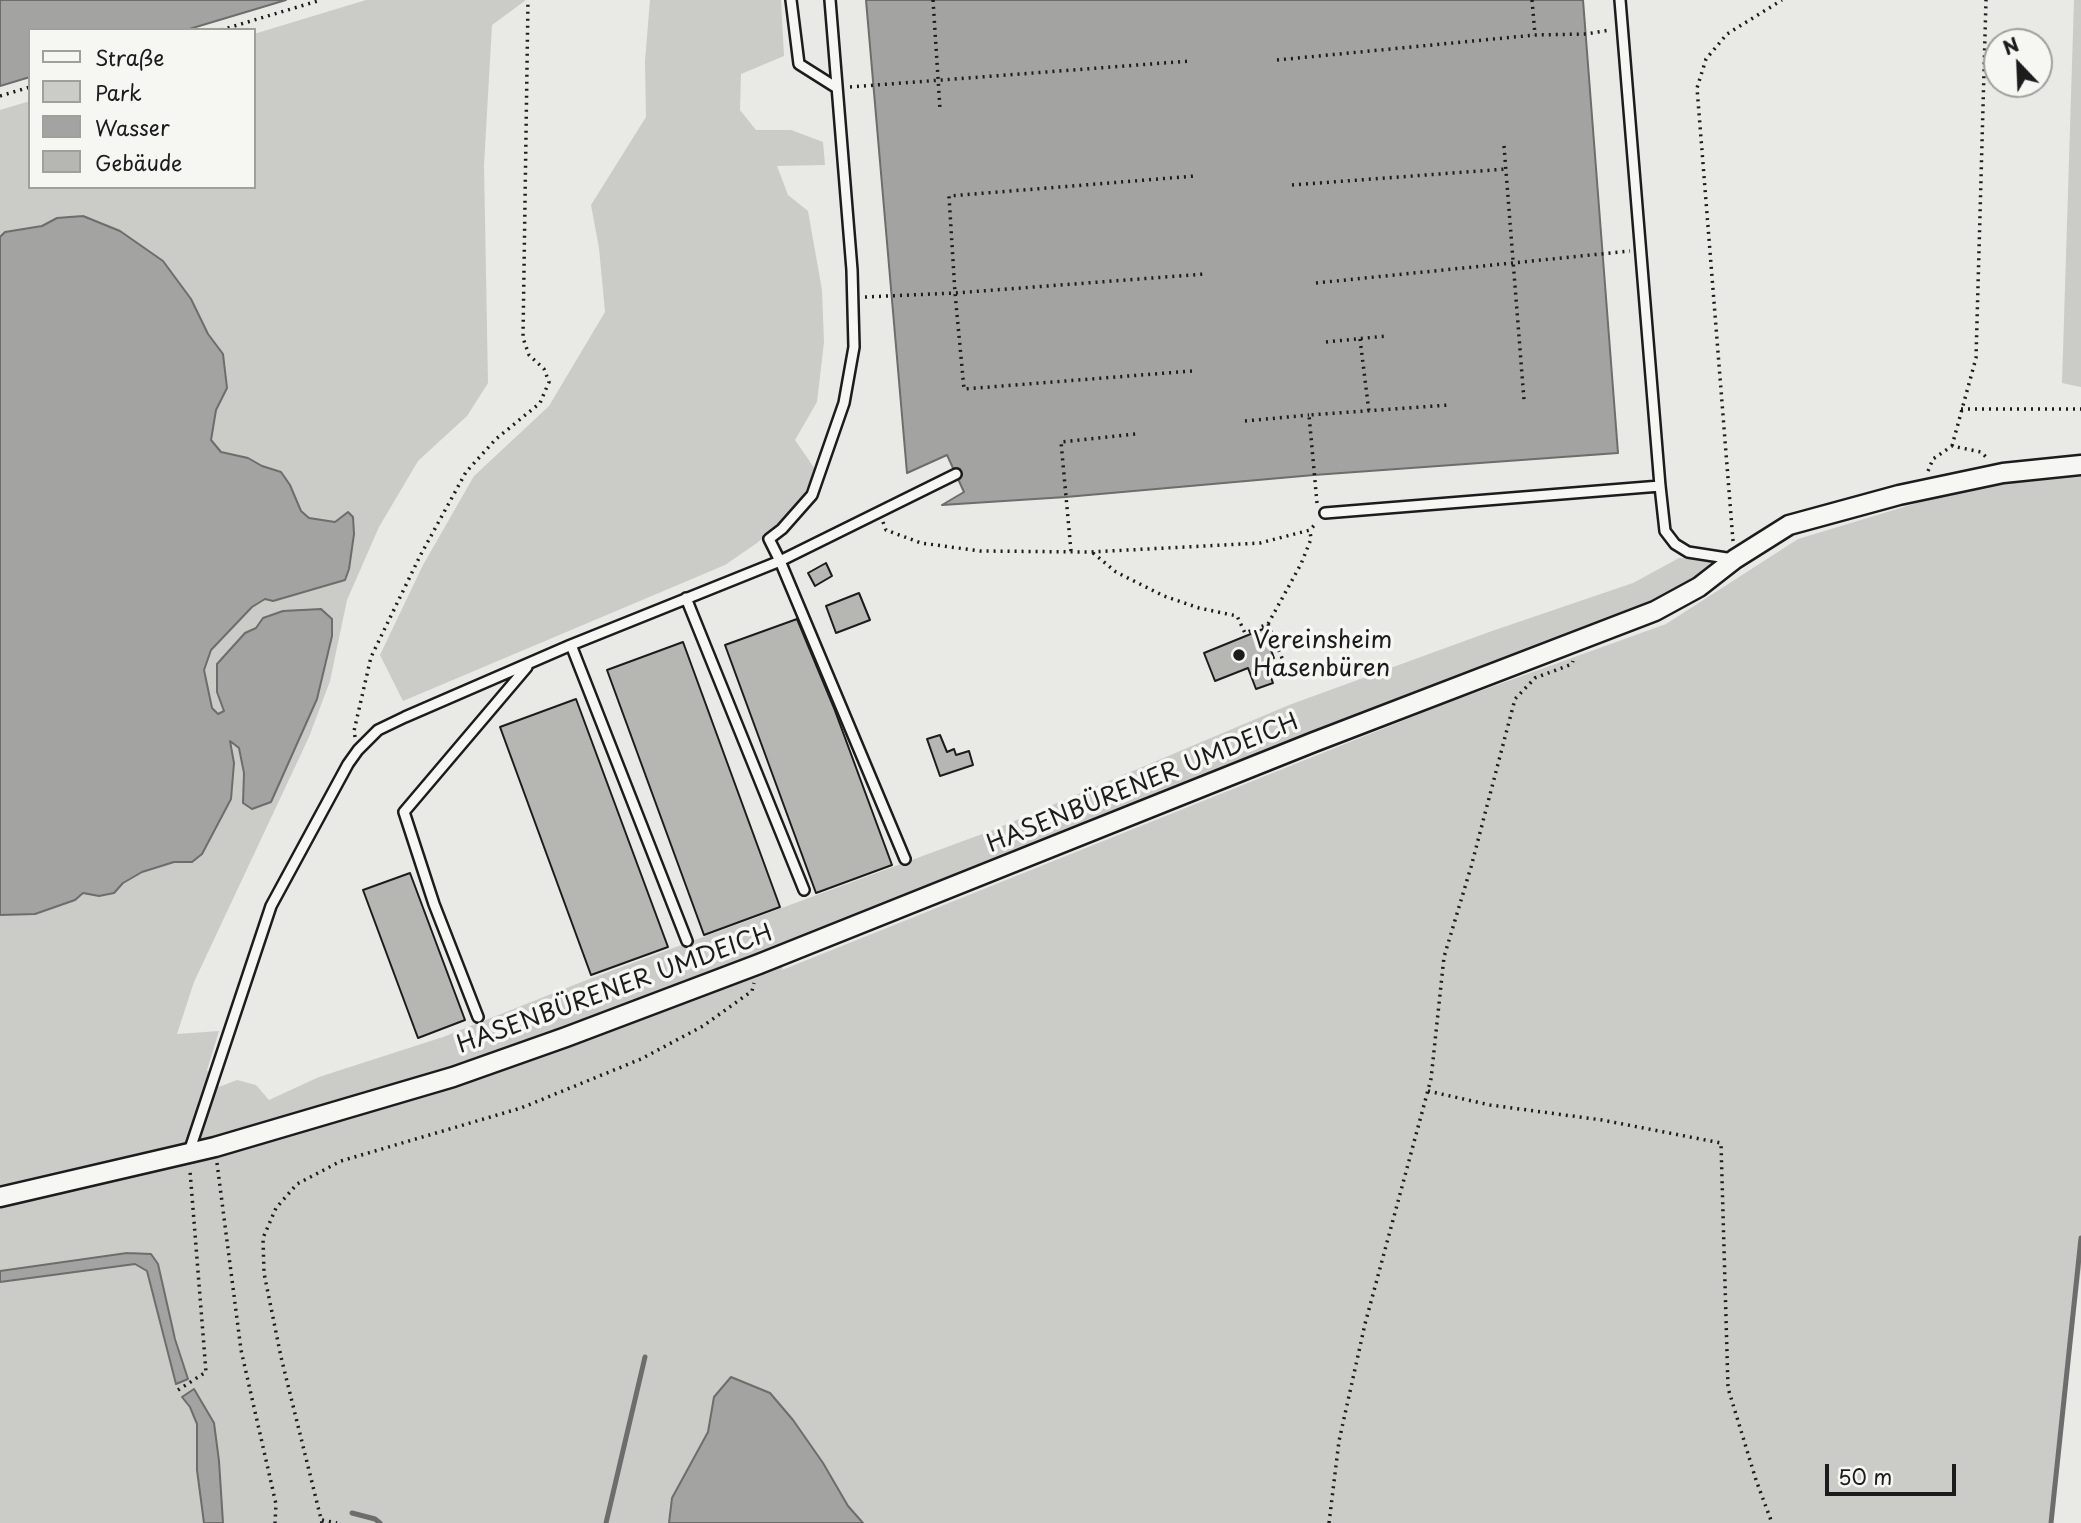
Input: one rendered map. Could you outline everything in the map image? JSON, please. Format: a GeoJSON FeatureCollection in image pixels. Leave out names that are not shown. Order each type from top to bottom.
{"type":"FeatureCollection","features":[{"type":"Feature","properties":{"kind":"street","name":"HASENBÜRENER UMDEICH"},"geometry":{"type":"LineString","coordinates":[[0,1197],[215,1147],[453,1077],[566,1037],[759,964],[1314,742],[1655,611],[1699,587],[1735,559],[1789,526],[1920,491],[2003,473],[2081,465]]}},
{"type":"Feature","properties":{"kind":"lane"},"geometry":{"type":"LineString","coordinates":[[791,0],[799,64],[837,88]]}},
{"type":"Feature","properties":{"kind":"lane"},"geometry":{"type":"LineString","coordinates":[[830,0],[854,347],[844,403],[812,495],[782,529],[769,539],[905,859]]}},
{"type":"Feature","properties":{"kind":"lane"},"geometry":{"type":"LineString","coordinates":[[1620,0],[1665,531],[1675,544],[1688,552],[1735,559]]}},
{"type":"Feature","properties":{"kind":"lane"},"geometry":{"type":"LineString","coordinates":[[189,1154],[271,906],[348,764],[379,730],[571,645],[780,561],[956,474]]}},
{"type":"Feature","properties":{"kind":"lane"},"geometry":{"type":"LineString","coordinates":[[1325,513],[1660,486]]}},
{"type":"Feature","properties":{"kind":"lane"},"geometry":{"type":"LineString","coordinates":[[686,598],[804,890]]}},
{"type":"Feature","properties":{"kind":"lane"},"geometry":{"type":"LineString","coordinates":[[571,645],[687,941]]}},
{"type":"Feature","properties":{"kind":"lane"},"geometry":{"type":"LineString","coordinates":[[478,1017],[434,904],[404,812],[529,663]]}},
{"type":"Feature","properties":{"kind":"path"},"geometry":{"type":"LineString","coordinates":[[228,28],[321,0]]}},
{"type":"Feature","properties":{"kind":"path"},"geometry":{"type":"LineString","coordinates":[[358,750],[354,731],[371,657],[420,556],[466,472],[496,439],[540,403],[549,382],[544,369],[528,355],[523,338],[528,0]]}},
{"type":"Feature","properties":{"kind":"path"},"geometry":{"type":"LineString","coordinates":[[933,0],[940,109]]}},
{"type":"Feature","properties":{"kind":"path"},"geometry":{"type":"LineString","coordinates":[[1532,0],[1535,35]]}},
{"type":"Feature","properties":{"kind":"path"},"geometry":{"type":"LineString","coordinates":[[1735,559],[1697,88],[1706,59],[1727,34],[1782,0]]}},
{"type":"Feature","properties":{"kind":"path"},"geometry":{"type":"LineString","coordinates":[[1920,491],[1934,459],[1952,446],[1976,358],[1986,0]]}},
{"type":"Feature","properties":{"kind":"path"},"geometry":{"type":"LineString","coordinates":[[1277,60],[1535,35],[1586,34],[1623,28]]}},
{"type":"Feature","properties":{"kind":"path"},"geometry":{"type":"LineString","coordinates":[[837,88],[1190,61]]}},
{"type":"Feature","properties":{"kind":"path"},"geometry":{"type":"LineString","coordinates":[[0,96],[28,88]]}},
{"type":"Feature","properties":{"kind":"path"},"geometry":{"type":"LineString","coordinates":[[1504,146],[1524,400]]}},
{"type":"Feature","properties":{"kind":"path"},"geometry":{"type":"LineString","coordinates":[[1292,184],[1506,169]]}},
{"type":"Feature","properties":{"kind":"path"},"geometry":{"type":"LineString","coordinates":[[1192,370],[964,389],[949,196],[1195,176]]}},
{"type":"Feature","properties":{"kind":"path"},"geometry":{"type":"LineString","coordinates":[[1316,283],[1641,250]]}},
{"type":"Feature","properties":{"kind":"path"},"geometry":{"type":"LineString","coordinates":[[852,298],[1205,274]]}},
{"type":"Feature","properties":{"kind":"path"},"geometry":{"type":"LineString","coordinates":[[1326,342],[1386,336]]}},
{"type":"Feature","properties":{"kind":"path"},"geometry":{"type":"LineString","coordinates":[[1360,339],[1369,412]]}},
{"type":"Feature","properties":{"kind":"path"},"geometry":{"type":"LineString","coordinates":[[1245,421],[1449,405]]}},
{"type":"Feature","properties":{"kind":"path"},"geometry":{"type":"LineString","coordinates":[[1961,409],[2081,409]]}},
{"type":"Feature","properties":{"kind":"path"},"geometry":{"type":"LineString","coordinates":[[1308,415],[1318,521]]}},
{"type":"Feature","properties":{"kind":"path"},"geometry":{"type":"LineString","coordinates":[[1071,551],[1060,442],[1136,434]]}},
{"type":"Feature","properties":{"kind":"path"},"geometry":{"type":"LineString","coordinates":[[1952,446],[1981,453],[2003,473]]}},
{"type":"Feature","properties":{"kind":"path"},"geometry":{"type":"LineString","coordinates":[[877,512],[886,530],[921,543],[979,551],[1091,552],[1260,543],[1310,530],[1325,513]]}},
{"type":"Feature","properties":{"kind":"path"},"geometry":{"type":"LineString","coordinates":[[1091,552],[1116,572],[1143,586],[1199,608],[1237,616],[1245,633],[1268,624],[1306,552],[1311,539],[1310,530]]}},
{"type":"Feature","properties":{"kind":"path"},"geometry":{"type":"LineString","coordinates":[[1268,624],[1289,675]]}},
{"type":"Feature","properties":{"kind":"path"},"geometry":{"type":"LineString","coordinates":[[1329,1523],[1339,1441],[1365,1324],[1431,1079],[1444,957],[1471,867],[1515,699],[1535,678],[1572,664],[1574,642]]}},
{"type":"Feature","properties":{"kind":"path"},"geometry":{"type":"LineString","coordinates":[[337,1523],[322,1521],[281,1357],[264,1273],[263,1238],[276,1208],[297,1184],[341,1161],[521,1108],[641,1059],[703,1026],[752,991],[759,964]]}},
{"type":"Feature","properties":{"kind":"path"},"geometry":{"type":"LineString","coordinates":[[1428,1091],[1490,1105],[1602,1120],[1721,1143],[1728,1388],[1772,1523]]}},
{"type":"Feature","properties":{"kind":"path"},"geometry":{"type":"LineString","coordinates":[[215,1147],[241,1350],[276,1504],[275,1523]]}},
{"type":"Feature","properties":{"kind":"path"},"geometry":{"type":"LineString","coordinates":[[178,1390],[206,1372],[189,1154]]}},
{"type":"Feature","properties":{"kind":"green space"},"geometry":{"type":"Polygon","coordinates":[[[366,0],[526,0],[492,25],[484,165],[488,383],[467,416],[418,461],[379,527],[347,600],[330,681],[309,737],[194,982],[177,1034],[219,1031],[207,1070],[219,1087],[237,1080],[256,1085],[269,1100],[319,1077],[443,1037],[584,981],[993,830],[1289,705],[1633,583],[1679,558],[1720,561],[1696,579],[1653,603],[1605,624],[1405,695],[790,942],[782,970],[1447,703],[1666,624],[1798,539],[1917,503],[1990,485],[2081,474],[2081,1269],[2049,1523],[223,1523],[214,1423],[182,1397],[190,1407],[197,1424],[204,1523],[0,1523],[0,1282],[135,1263],[147,1271],[176,1383],[188,1378],[151,1254],[127,1253],[0,1271],[0,915],[35,914],[75,900],[83,893],[99,896],[114,893],[123,883],[142,872],[174,862],[192,862],[202,854],[231,799],[234,763],[229,741],[239,748],[244,773],[243,803],[263,618],[256,628],[245,634],[217,692],[224,711],[217,715],[212,708],[204,670],[211,650],[252,607],[265,599],[273,601],[345,580],[336,522],[309,518],[301,511],[281,472],[248,458],[221,452],[211,440],[223,354],[208,334],[191,299],[57,218],[42,226],[5,232],[0,237],[0,110],[28,102],[28,189],[256,189],[256,33],[366,0]]]}},
{"type":"Feature","properties":{"kind":"green space"},"geometry":{"type":"Polygon","coordinates":[[[650,0],[781,0],[784,56],[741,74],[740,110],[756,130],[791,130],[823,142],[825,165],[777,166],[788,195],[808,211],[822,290],[824,342],[817,402],[795,440],[815,469],[803,497],[781,521],[757,543],[725,565],[403,701],[380,655],[423,565],[474,476],[549,406],[605,312],[599,248],[591,205],[646,117],[645,61],[650,0]]]}},
{"type":"Feature","properties":{"kind":"green space"},"geometry":{"type":"Polygon","coordinates":[[[2074,0],[2081,0],[2081,387],[2062,383],[2074,0]]]}},
{"type":"Feature","properties":{"kind":"water"},"geometry":{"type":"Polygon","coordinates":[[[0,0],[286,0],[193,28],[28,28],[28,78],[0,86],[0,0]]]}},
{"type":"Feature","properties":{"kind":"water"},"geometry":{"type":"Polygon","coordinates":[[[866,0],[1583,0],[1618,453],[942,505],[964,492],[947,455],[907,473],[866,0]]]}},
{"type":"Feature","properties":{"kind":"water"},"geometry":{"type":"Polygon","coordinates":[[[83,216],[120,231],[163,261],[191,299],[208,334],[223,354],[227,388],[216,410],[211,440],[221,452],[248,458],[281,472],[301,511],[309,518],[335,522],[348,512],[353,517],[354,534],[345,580],[273,601],[265,599],[252,607],[211,650],[204,670],[212,708],[218,714],[224,711],[217,692],[217,664],[245,633],[256,628],[263,618],[283,611],[321,609],[332,619],[332,636],[317,699],[271,802],[252,809],[243,803],[244,773],[239,748],[230,741],[234,763],[231,799],[202,854],[192,862],[174,862],[142,872],[123,883],[114,893],[99,896],[83,893],[75,900],[35,914],[0,915],[0,237],[5,232],[42,226],[57,218],[83,216]]]}},
{"type":"Feature","properties":{"kind":"water"},"geometry":{"type":"Polygon","coordinates":[[[127,1253],[151,1254],[158,1264],[175,1339],[188,1379],[176,1384],[147,1271],[135,1264],[0,1282],[0,1271],[127,1253]]]}},
{"type":"Feature","properties":{"kind":"water"},"geometry":{"type":"Polygon","coordinates":[[[731,1377],[770,1393],[793,1420],[823,1463],[848,1506],[863,1523],[669,1523],[672,1498],[708,1432],[714,1397],[731,1377]]]}},
{"type":"Feature","properties":{"kind":"water"},"geometry":{"type":"Polygon","coordinates":[[[194,1389],[214,1423],[223,1523],[204,1523],[197,1470],[197,1424],[190,1407],[182,1397],[194,1389]]]}},
{"type":"Feature","properties":{"kind":"building"},"geometry":{"type":"Polygon","coordinates":[[[826,563],[832,576],[815,586],[808,573],[826,563]]]}},
{"type":"Feature","properties":{"kind":"building"},"geometry":{"type":"Polygon","coordinates":[[[859,593],[870,620],[836,633],[826,606],[859,593]]]}},
{"type":"Feature","properties":{"kind":"building"},"geometry":{"type":"Polygon","coordinates":[[[797,619],[834,708],[892,865],[816,893],[725,645],[797,619]]]}},
{"type":"Feature","properties":{"kind":"building","name":"Vereinsheim Hasenbüren"},"geometry":{"type":"Polygon","coordinates":[[[1263,629],[1274,658],[1265,661],[1273,683],[1256,689],[1248,668],[1215,681],[1204,653],[1263,629]]]}},
{"type":"Feature","properties":{"kind":"building"},"geometry":{"type":"Polygon","coordinates":[[[683,642],[780,907],[704,935],[607,670],[683,642]]]}},
{"type":"Feature","properties":{"kind":"building"},"geometry":{"type":"Polygon","coordinates":[[[576,699],[668,947],[591,975],[500,727],[576,699]]]}},
{"type":"Feature","properties":{"kind":"building"},"geometry":{"type":"Polygon","coordinates":[[[940,735],[947,752],[954,749],[956,755],[969,751],[973,765],[940,776],[927,739],[940,735]]]}},
{"type":"Feature","properties":{"kind":"building"},"geometry":{"type":"Polygon","coordinates":[[[410,873],[465,1020],[418,1038],[363,890],[410,873]]]}},
{"type":"Feature","properties":{"kind":"waterway"},"geometry":{"type":"LineString","coordinates":[[2051,1523],[2081,1238]]}},
{"type":"Feature","properties":{"kind":"waterway"},"geometry":{"type":"LineString","coordinates":[[606,1523],[645,1357]]}},
{"type":"Feature","properties":{"kind":"waterway"},"geometry":{"type":"LineString","coordinates":[[352,1513],[380,1523]]}},
{"type":"Feature","properties":{"kind":"place","name":"Vereinsheim Hasenbüren"},"geometry":{"type":"Point","coordinates":[1239,655]}}]}
